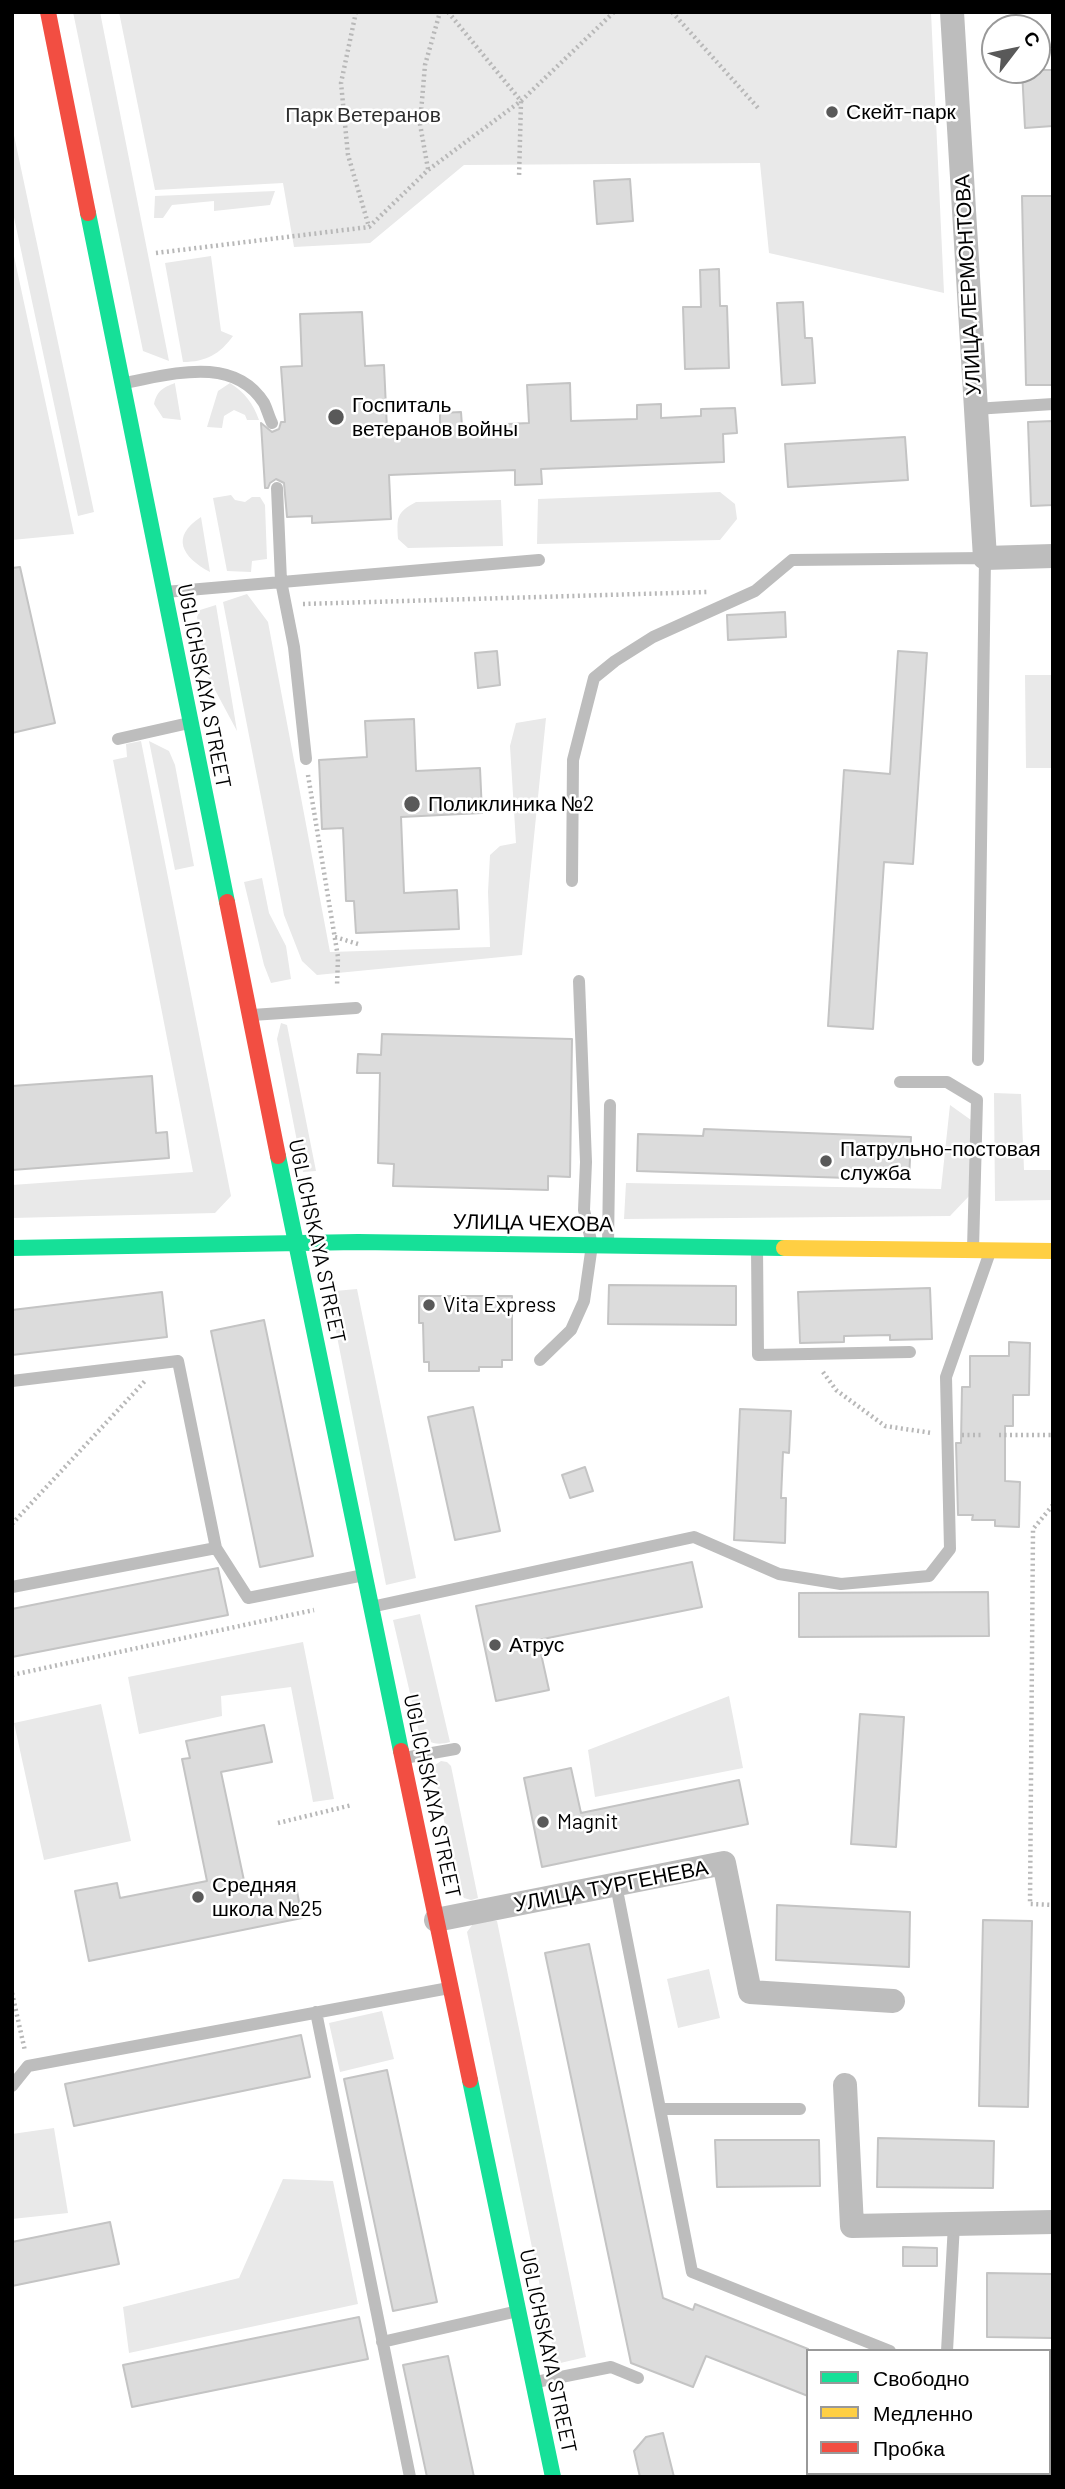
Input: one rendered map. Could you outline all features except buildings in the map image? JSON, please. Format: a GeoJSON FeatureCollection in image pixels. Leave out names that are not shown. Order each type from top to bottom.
{"type":"FeatureCollection","features":[{"type":"Feature","properties":{"kind":"main road","name":"UGLICHSKAYA STREET"},"geometry":{"type":"LineString","coordinates":[[48,12],[295,1242],[553,2477]]}},
{"type":"Feature","properties":{"kind":"main road","name":"УЛИЦА ЧЕХОВА"},"geometry":{"type":"LineString","coordinates":[[12,1248],[295,1242],[1053,1251]]}},
{"type":"Feature","properties":{"kind":"street","name":"УЛИЦА ЛЕРМОНТОВА"},"geometry":{"type":"LineString","coordinates":[[952,12],[985,558]]}},
{"type":"Feature","properties":{"kind":"street"},"geometry":{"type":"LineString","coordinates":[[985,558],[1053,556]]}},
{"type":"Feature","properties":{"kind":"street","name":"УЛИЦА ТУРГЕНЕВА"},"geometry":{"type":"LineString","coordinates":[[436,1920],[724,1864],[750,1992],[893,2001]]}},
{"type":"Feature","properties":{"kind":"street"},"geometry":{"type":"LineString","coordinates":[[845,2085],[852,2226],[1053,2222]]}},
{"type":"Feature","properties":{"kind":"lane"},"geometry":{"type":"LineString","coordinates":[[124,383],[201,371],[220,373],[239,379],[263,402],[272,423]]}},
{"type":"Feature","properties":{"kind":"lane"},"geometry":{"type":"LineString","coordinates":[[975,409],[1053,404]]}},
{"type":"Feature","properties":{"kind":"lane"},"geometry":{"type":"LineString","coordinates":[[277,488],[281,581],[294,647],[306,760]]}},
{"type":"Feature","properties":{"kind":"lane"},"geometry":{"type":"LineString","coordinates":[[572,881],[573,760],[594,678],[604,669],[653,637],[755,591],[792,560],[985,558],[978,1060]]}},
{"type":"Feature","properties":{"kind":"lane"},"geometry":{"type":"LineString","coordinates":[[165,592],[539,560]]}},
{"type":"Feature","properties":{"kind":"lane"},"geometry":{"type":"LineString","coordinates":[[117,739],[190,723]]}},
{"type":"Feature","properties":{"kind":"lane"},"geometry":{"type":"LineString","coordinates":[[579,981],[586,1149],[584,1210],[600,1246]]}},
{"type":"Feature","properties":{"kind":"lane"},"geometry":{"type":"LineString","coordinates":[[249,1015],[356,1008]]}},
{"type":"Feature","properties":{"kind":"lane"},"geometry":{"type":"LineString","coordinates":[[900,1082],[947,1082],[977,1100],[973,1251]]}},
{"type":"Feature","properties":{"kind":"lane"},"geometry":{"type":"LineString","coordinates":[[540,1360],[571,1330],[584,1301],[600,1246],[610,1105]]}},
{"type":"Feature","properties":{"kind":"lane"},"geometry":{"type":"LineString","coordinates":[[757,1248],[758,1354],[910,1353]]}},
{"type":"Feature","properties":{"kind":"lane"},"geometry":{"type":"LineString","coordinates":[[371,1607],[694,1537],[779,1574],[841,1584],[929,1576],[950,1549],[946,1377],[990,1252]]}},
{"type":"Feature","properties":{"kind":"lane"},"geometry":{"type":"LineString","coordinates":[[12,1381],[178,1360],[216,1548],[248,1598],[364,1574]]}},
{"type":"Feature","properties":{"kind":"lane"},"geometry":{"type":"LineString","coordinates":[[12,1587],[216,1548]]}},
{"type":"Feature","properties":{"kind":"lane"},"geometry":{"type":"LineString","coordinates":[[402,1759],[455,1749]]}},
{"type":"Feature","properties":{"kind":"lane"},"geometry":{"type":"LineString","coordinates":[[616,1885],[692,2272],[885,2349]]}},
{"type":"Feature","properties":{"kind":"lane"},"geometry":{"type":"LineString","coordinates":[[12,2086],[28,2066],[450,1988]]}},
{"type":"Feature","properties":{"kind":"lane"},"geometry":{"type":"LineString","coordinates":[[316,2012],[410,2477]]}},
{"type":"Feature","properties":{"kind":"lane"},"geometry":{"type":"LineString","coordinates":[[660,2109],[800,2109]]}},
{"type":"Feature","properties":{"kind":"lane"},"geometry":{"type":"LineString","coordinates":[[947,2349],[954,2224]]}},
{"type":"Feature","properties":{"kind":"lane"},"geometry":{"type":"LineString","coordinates":[[382,2342],[517,2311]]}},
{"type":"Feature","properties":{"kind":"lane"},"geometry":{"type":"LineString","coordinates":[[532,2383],[611,2367],[638,2378]]}},
{"type":"Feature","properties":{"kind":"path"},"geometry":{"type":"LineString","coordinates":[[356,12],[341,83],[348,155],[369,227]]}},
{"type":"Feature","properties":{"kind":"path"},"geometry":{"type":"LineString","coordinates":[[428,170],[419,124],[425,65],[440,12]]}},
{"type":"Feature","properties":{"kind":"path"},"geometry":{"type":"LineString","coordinates":[[448,12],[522,101],[519,178]]}},
{"type":"Feature","properties":{"kind":"path"},"geometry":{"type":"LineString","coordinates":[[156,253],[369,227],[428,170],[522,101],[614,12]]}},
{"type":"Feature","properties":{"kind":"path"},"geometry":{"type":"LineString","coordinates":[[682,12],[674,14],[759,109]]}},
{"type":"Feature","properties":{"kind":"path"},"geometry":{"type":"LineString","coordinates":[[284,605],[713,592]]}},
{"type":"Feature","properties":{"kind":"path"},"geometry":{"type":"LineString","coordinates":[[306,760],[338,957],[337,986]]}},
{"type":"Feature","properties":{"kind":"path"},"geometry":{"type":"LineString","coordinates":[[335,937],[358,944]]}},
{"type":"Feature","properties":{"kind":"path"},"geometry":{"type":"LineString","coordinates":[[810,1353],[836,1390],[885,1426],[947,1435]]}},
{"type":"Feature","properties":{"kind":"path"},"geometry":{"type":"LineString","coordinates":[[12,1524],[162,1363]]}},
{"type":"Feature","properties":{"kind":"path"},"geometry":{"type":"LineString","coordinates":[[999,1435],[1053,1435]]}},
{"type":"Feature","properties":{"kind":"path"},"geometry":{"type":"LineString","coordinates":[[1053,1505],[1033,1528],[1030,1904],[1053,1905]]}},
{"type":"Feature","properties":{"kind":"path"},"geometry":{"type":"LineString","coordinates":[[12,1675],[314,1610]]}},
{"type":"Feature","properties":{"kind":"path"},"geometry":{"type":"LineString","coordinates":[[278,1822],[352,1805]]}},
{"type":"Feature","properties":{"kind":"path"},"geometry":{"type":"LineString","coordinates":[[12,1993],[28,2066]]}},
{"type":"Feature","properties":{"kind":"green space"},"geometry":{"type":"Polygon","coordinates":[[[73,12],[100,12],[169,361],[143,351],[73,12]]]}},
{"type":"Feature","properties":{"kind":"green space","name":"Парк Ветеранов"},"geometry":{"type":"Polygon","coordinates":[[[119,12],[931,12],[944,293],[769,253],[760,163],[464,165],[370,243],[294,247],[283,183],[155,190],[119,12]]]}},
{"type":"Feature","properties":{"kind":"green space"},"geometry":{"type":"Polygon","coordinates":[[[12,126],[94,512],[78,516],[12,208],[12,126]]]}},
{"type":"Feature","properties":{"kind":"green space"},"geometry":{"type":"Polygon","coordinates":[[[275,191],[270,205],[214,211],[214,201],[172,205],[163,218],[154,218],[155,196],[275,191]]]}},
{"type":"Feature","properties":{"kind":"green space"},"geometry":{"type":"Polygon","coordinates":[[[12,247],[74,534],[12,540],[12,247]]]}},
{"type":"Feature","properties":{"kind":"green space"},"geometry":{"type":"Polygon","coordinates":[[[211,256],[221,331],[233,336],[212,356],[183,362],[165,263],[211,256]]]}},
{"type":"Feature","properties":{"kind":"green space"},"geometry":{"type":"Polygon","coordinates":[[[175,383],[181,420],[163,418],[154,404],[161,390],[175,383]]]}},
{"type":"Feature","properties":{"kind":"green space"},"geometry":{"type":"Polygon","coordinates":[[[230,383],[248,399],[259,420],[247,420],[245,415],[234,410],[224,416],[222,428],[207,427],[218,391],[230,383]]]}},
{"type":"Feature","properties":{"kind":"green space"},"geometry":{"type":"Polygon","coordinates":[[[720,492],[735,504],[737,519],[720,540],[537,544],[538,499],[720,492]]]}},
{"type":"Feature","properties":{"kind":"green space"},"geometry":{"type":"Polygon","coordinates":[[[231,495],[235,500],[245,502],[252,497],[260,497],[265,505],[267,559],[252,561],[251,572],[227,571],[213,498],[231,495]]]}},
{"type":"Feature","properties":{"kind":"green space"},"geometry":{"type":"Polygon","coordinates":[[[501,500],[503,546],[408,548],[398,539],[399,516],[416,502],[501,500]]]}},
{"type":"Feature","properties":{"kind":"green space"},"geometry":{"type":"Polygon","coordinates":[[[201,517],[210,572],[192,560],[183,546],[185,532],[201,517]]]}},
{"type":"Feature","properties":{"kind":"green space"},"geometry":{"type":"Polygon","coordinates":[[[247,594],[268,622],[330,952],[490,947],[490,855],[500,846],[516,843],[510,746],[516,723],[546,718],[522,955],[317,975],[302,961],[284,915],[223,602],[247,594]]]}},
{"type":"Feature","properties":{"kind":"green space"},"geometry":{"type":"Polygon","coordinates":[[[216,605],[237,731],[207,675],[197,617],[200,610],[216,605]]]}},
{"type":"Feature","properties":{"kind":"green space"},"geometry":{"type":"Polygon","coordinates":[[[1025,675],[1053,675],[1053,768],[1026,768],[1025,675]]]}},
{"type":"Feature","properties":{"kind":"green space"},"geometry":{"type":"Polygon","coordinates":[[[141,741],[231,1196],[215,1213],[12,1218],[12,1185],[193,1172],[113,760],[127,757],[126,744],[141,741]]]}},
{"type":"Feature","properties":{"kind":"green space"},"geometry":{"type":"Polygon","coordinates":[[[149,741],[169,751],[175,765],[194,866],[175,870],[149,741]]]}},
{"type":"Feature","properties":{"kind":"green space"},"geometry":{"type":"Polygon","coordinates":[[[262,878],[269,913],[286,946],[291,979],[271,983],[264,965],[244,882],[262,878]]]}},
{"type":"Feature","properties":{"kind":"green space"},"geometry":{"type":"Polygon","coordinates":[[[281,1023],[287,1025],[316,1171],[303,1172],[277,1039],[281,1023]]]}},
{"type":"Feature","properties":{"kind":"green space"},"geometry":{"type":"Polygon","coordinates":[[[994,1093],[1021,1094],[1024,1170],[1053,1170],[1053,1200],[995,1201],[994,1093]]]}},
{"type":"Feature","properties":{"kind":"green space"},"geometry":{"type":"Polygon","coordinates":[[[950,1105],[971,1120],[971,1194],[950,1216],[624,1219],[626,1183],[941,1189],[950,1105]]]}},
{"type":"Feature","properties":{"kind":"green space"},"geometry":{"type":"Polygon","coordinates":[[[357,1289],[416,1578],[386,1585],[331,1306],[335,1291],[357,1289]]]}},
{"type":"Feature","properties":{"kind":"green space"},"geometry":{"type":"Polygon","coordinates":[[[420,1614],[450,1742],[428,1741],[419,1732],[393,1620],[420,1614]]]}},
{"type":"Feature","properties":{"kind":"green space"},"geometry":{"type":"Polygon","coordinates":[[[303,1642],[334,1799],[313,1802],[291,1687],[221,1696],[222,1716],[139,1734],[128,1677],[303,1642]]]}},
{"type":"Feature","properties":{"kind":"green space"},"geometry":{"type":"Polygon","coordinates":[[[729,1696],[743,1768],[595,1797],[588,1750],[729,1696]]]}},
{"type":"Feature","properties":{"kind":"green space"},"geometry":{"type":"Polygon","coordinates":[[[101,1704],[131,1841],[44,1860],[14,1723],[101,1704]]]}},
{"type":"Feature","properties":{"kind":"green space"},"geometry":{"type":"Polygon","coordinates":[[[441,1761],[451,1766],[478,1898],[471,1900],[464,1898],[457,1886],[434,1770],[435,1765],[441,1761]]]}},
{"type":"Feature","properties":{"kind":"green space"},"geometry":{"type":"Polygon","coordinates":[[[487,1919],[497,1921],[586,2357],[556,2364],[467,1932],[473,1924],[487,1919]]]}},
{"type":"Feature","properties":{"kind":"green space"},"geometry":{"type":"Polygon","coordinates":[[[709,1969],[720,2018],[678,2028],[667,1979],[709,1969]]]}},
{"type":"Feature","properties":{"kind":"green space"},"geometry":{"type":"Polygon","coordinates":[[[382,2011],[394,2059],[340,2072],[329,2023],[382,2011]]]}},
{"type":"Feature","properties":{"kind":"green space"},"geometry":{"type":"Polygon","coordinates":[[[54,2128],[68,2213],[12,2219],[12,2134],[54,2128]]]}},
{"type":"Feature","properties":{"kind":"green space"},"geometry":{"type":"Polygon","coordinates":[[[283,2179],[333,2181],[358,2304],[129,2353],[123,2307],[239,2278],[283,2179]]]}},
{"type":"Feature","properties":{"kind":"traffic: fast"},"geometry":{"type":"LineString","coordinates":[[88,213],[227,902]]}},
{"type":"Feature","properties":{"kind":"traffic: fast"},"geometry":{"type":"LineString","coordinates":[[278,1156],[401,1751]]}},
{"type":"Feature","properties":{"kind":"traffic: fast"},"geometry":{"type":"LineString","coordinates":[[12,1248],[358,1242],[784,1248]]}},
{"type":"Feature","properties":{"kind":"traffic: fast"},"geometry":{"type":"LineString","coordinates":[[470,2080],[553,2477]]}},
{"type":"Feature","properties":{"kind":"traffic: slow"},"geometry":{"type":"LineString","coordinates":[[784,1248],[1053,1251]]}},
{"type":"Feature","properties":{"kind":"traffic: jam"},"geometry":{"type":"LineString","coordinates":[[48,12],[88,213]]}},
{"type":"Feature","properties":{"kind":"traffic: jam"},"geometry":{"type":"LineString","coordinates":[[227,902],[278,1156]]}},
{"type":"Feature","properties":{"kind":"traffic: jam"},"geometry":{"type":"LineString","coordinates":[[401,1751],[470,2080]]}},
{"type":"Feature","properties":{"kind":"place","name":"Скейт-парк"},"geometry":{"type":"Point","coordinates":[832,112]}},
{"type":"Feature","properties":{"kind":"place","name":"Госпиталь ветеранов войны"},"geometry":{"type":"Point","coordinates":[336,417]}},
{"type":"Feature","properties":{"kind":"place","name":"Поликлиника №2"},"geometry":{"type":"Point","coordinates":[412,804]}},
{"type":"Feature","properties":{"kind":"place","name":"Патрульно-постовая служба"},"geometry":{"type":"Point","coordinates":[826,1161]}},
{"type":"Feature","properties":{"kind":"place","name":"Vita Express"},"geometry":{"type":"Point","coordinates":[429,1305]}},
{"type":"Feature","properties":{"kind":"place","name":"Атрус"},"geometry":{"type":"Point","coordinates":[495,1645]}},
{"type":"Feature","properties":{"kind":"place","name":"Magnit"},"geometry":{"type":"Point","coordinates":[543,1822]}},
{"type":"Feature","properties":{"kind":"place","name":"Средняя школа №25"},"geometry":{"type":"Point","coordinates":[198,1897]}}]}
